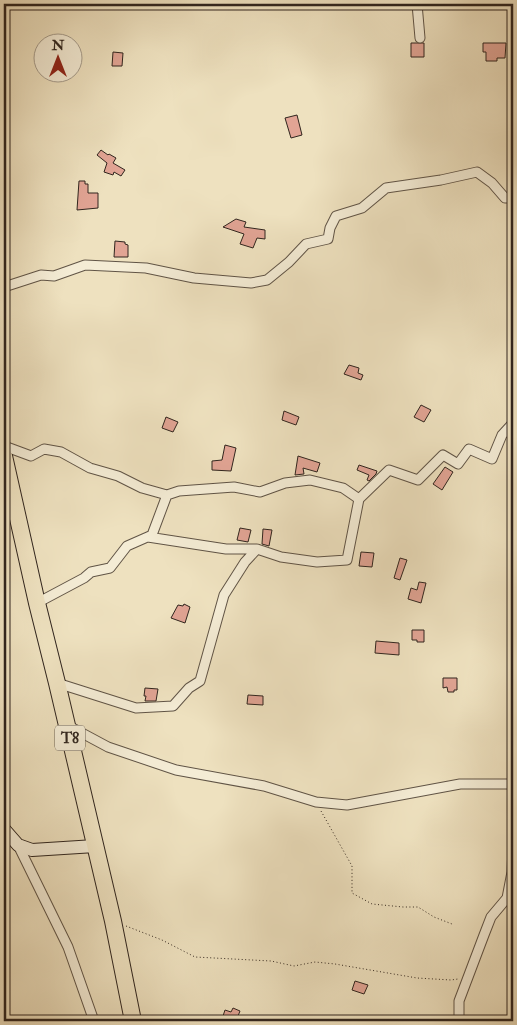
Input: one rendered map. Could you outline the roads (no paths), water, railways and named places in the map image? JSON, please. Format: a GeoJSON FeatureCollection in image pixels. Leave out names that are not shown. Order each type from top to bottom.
{"type":"FeatureCollection","features":[{"type":"Feature","properties":{"kind":"highway","name":"T8"},"geometry":{"type":"LineString","coordinates":[[4,456],[37,603],[114,921],[133,1021]]}},
{"type":"Feature","properties":{"kind":"street"},"geometry":{"type":"LineString","coordinates":[[417,4],[420,38]]}},
{"type":"Feature","properties":{"kind":"street"},"geometry":{"type":"LineString","coordinates":[[4,287],[41,275],[54,276],[85,265],[146,268],[194,278],[251,283],[267,280],[289,262],[306,244],[328,239],[330,228],[336,216],[362,208],[386,188],[441,180],[477,172],[505,198],[513,198]]}},
{"type":"Feature","properties":{"kind":"street"},"geometry":{"type":"LineString","coordinates":[[148,537],[226,548],[257,549],[281,557],[317,562],[347,560],[359,499],[389,470],[418,480],[443,455],[458,464],[469,448],[492,459],[502,435],[513,423]]}},
{"type":"Feature","properties":{"kind":"street"},"geometry":{"type":"LineString","coordinates":[[4,446],[31,456],[44,449],[61,452],[90,468],[118,476],[142,488],[167,495],[179,491],[234,487],[260,492],[285,484],[310,480],[343,488],[359,499]]}},
{"type":"Feature","properties":{"kind":"street"},"geometry":{"type":"LineString","coordinates":[[37,603],[84,578],[91,572],[110,568],[127,546],[152,535],[167,495]]}},
{"type":"Feature","properties":{"kind":"street"},"geometry":{"type":"LineString","coordinates":[[57,683],[136,708],[173,706],[189,688],[200,681],[224,595],[245,562],[257,549]]}},
{"type":"Feature","properties":{"kind":"street"},"geometry":{"type":"LineString","coordinates":[[67,725],[108,747],[176,770],[264,786],[316,802],[347,805],[460,784],[513,784]]}},
{"type":"Feature","properties":{"kind":"street"},"geometry":{"type":"LineString","coordinates":[[4,829],[18,845],[68,947],[94,1021]]}},
{"type":"Feature","properties":{"kind":"street"},"geometry":{"type":"LineString","coordinates":[[18,845],[32,850],[95,846]]}},
{"type":"Feature","properties":{"kind":"street"},"geometry":{"type":"LineString","coordinates":[[457,1021],[460,1001],[491,917],[506,898],[512,872],[513,847]]}}]}
